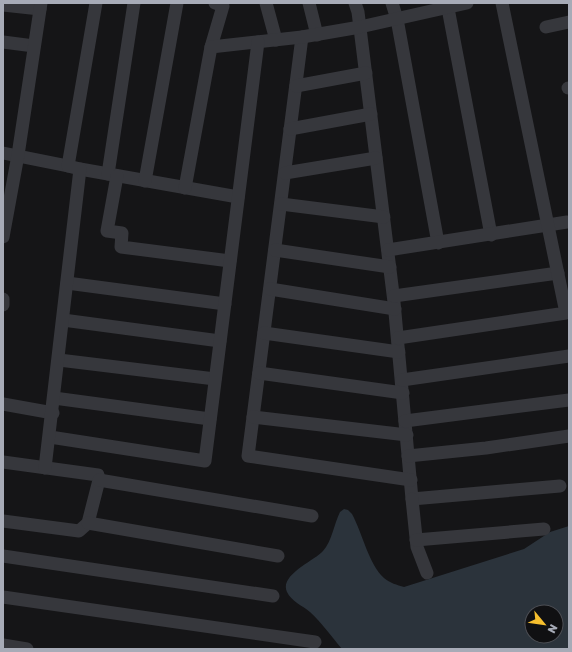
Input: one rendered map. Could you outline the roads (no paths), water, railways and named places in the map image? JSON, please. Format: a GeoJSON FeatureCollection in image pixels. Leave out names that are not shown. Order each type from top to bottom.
{"type":"FeatureCollection","features":[{"type":"Feature","properties":{"kind":"street"},"geometry":{"type":"LineString","coordinates":[[45,468],[53,413],[67,283],[74,168],[96,3]]}},
{"type":"Feature","properties":{"kind":"street"},"geometry":{"type":"LineString","coordinates":[[134,3],[107,231],[122,233],[121,248],[230,261]]}},
{"type":"Feature","properties":{"kind":"street"},"geometry":{"type":"LineString","coordinates":[[146,181],[177,3]]}},
{"type":"Feature","properties":{"kind":"street"},"geometry":{"type":"LineString","coordinates":[[185,188],[211,47],[223,6],[215,3]]}},
{"type":"Feature","properties":{"kind":"street"},"geometry":{"type":"LineString","coordinates":[[266,3],[276,40]]}},
{"type":"Feature","properties":{"kind":"street"},"geometry":{"type":"LineString","coordinates":[[309,3],[317,35]]}},
{"type":"Feature","properties":{"kind":"street"},"geometry":{"type":"LineString","coordinates":[[356,3],[398,338],[416,547],[427,572]]}},
{"type":"Feature","properties":{"kind":"street"},"geometry":{"type":"LineString","coordinates":[[392,3],[438,243]]}},
{"type":"Feature","properties":{"kind":"street"},"geometry":{"type":"LineString","coordinates":[[211,47],[302,38],[396,19],[447,5],[467,3]]}},
{"type":"Feature","properties":{"kind":"street"},"geometry":{"type":"LineString","coordinates":[[398,338],[566,313],[502,3]]}},
{"type":"Feature","properties":{"kind":"street"},"geometry":{"type":"LineString","coordinates":[[3,5],[41,6],[18,155],[3,237]]}},
{"type":"Feature","properties":{"kind":"street"},"geometry":{"type":"LineString","coordinates":[[447,5],[491,235]]}},
{"type":"Feature","properties":{"kind":"street"},"geometry":{"type":"LineString","coordinates":[[546,27],[569,22]]}},
{"type":"Feature","properties":{"kind":"street"},"geometry":{"type":"LineString","coordinates":[[302,38],[248,456],[411,480]]}},
{"type":"Feature","properties":{"kind":"street"},"geometry":{"type":"LineString","coordinates":[[3,42],[34,46]]}},
{"type":"Feature","properties":{"kind":"street"},"geometry":{"type":"LineString","coordinates":[[50,437],[205,461],[258,42]]}},
{"type":"Feature","properties":{"kind":"street"},"geometry":{"type":"LineString","coordinates":[[296,86],[366,74]]}},
{"type":"Feature","properties":{"kind":"street"},"geometry":{"type":"LineString","coordinates":[[290,129],[371,114]]}},
{"type":"Feature","properties":{"kind":"street"},"geometry":{"type":"LineString","coordinates":[[3,153],[74,168],[238,197]]}},
{"type":"Feature","properties":{"kind":"street"},"geometry":{"type":"LineString","coordinates":[[285,173],[376,158]]}},
{"type":"Feature","properties":{"kind":"street"},"geometry":{"type":"LineString","coordinates":[[281,204],[384,217]]}},
{"type":"Feature","properties":{"kind":"street"},"geometry":{"type":"LineString","coordinates":[[388,250],[567,222]]}},
{"type":"Feature","properties":{"kind":"street"},"geometry":{"type":"LineString","coordinates":[[275,250],[390,267]]}},
{"type":"Feature","properties":{"kind":"street"},"geometry":{"type":"LineString","coordinates":[[270,289],[394,302],[558,273]]}},
{"type":"Feature","properties":{"kind":"street"},"geometry":{"type":"LineString","coordinates":[[67,283],[225,304]]}},
{"type":"Feature","properties":{"kind":"street"},"geometry":{"type":"LineString","coordinates":[[3,299],[3,305]]}},
{"type":"Feature","properties":{"kind":"street"},"geometry":{"type":"LineString","coordinates":[[63,320],[220,340]]}},
{"type":"Feature","properties":{"kind":"street"},"geometry":{"type":"LineString","coordinates":[[264,333],[399,352]]}},
{"type":"Feature","properties":{"kind":"street"},"geometry":{"type":"LineString","coordinates":[[259,373],[402,386],[569,356]]}},
{"type":"Feature","properties":{"kind":"street"},"geometry":{"type":"LineString","coordinates":[[59,360],[215,379]]}},
{"type":"Feature","properties":{"kind":"street"},"geometry":{"type":"LineString","coordinates":[[54,398],[210,419]]}},
{"type":"Feature","properties":{"kind":"street"},"geometry":{"type":"LineString","coordinates":[[405,421],[569,400]]}},
{"type":"Feature","properties":{"kind":"street"},"geometry":{"type":"LineString","coordinates":[[3,404],[53,413]]}},
{"type":"Feature","properties":{"kind":"street"},"geometry":{"type":"LineString","coordinates":[[253,416],[407,434]]}},
{"type":"Feature","properties":{"kind":"street"},"geometry":{"type":"LineString","coordinates":[[408,456],[486,448],[569,436]]}},
{"type":"Feature","properties":{"kind":"street"},"geometry":{"type":"LineString","coordinates":[[3,462],[98,475],[99,480],[88,523],[79,531],[3,522]]}},
{"type":"Feature","properties":{"kind":"street"},"geometry":{"type":"LineString","coordinates":[[99,480],[312,516]]}},
{"type":"Feature","properties":{"kind":"street"},"geometry":{"type":"LineString","coordinates":[[412,499],[560,486]]}},
{"type":"Feature","properties":{"kind":"street"},"geometry":{"type":"LineString","coordinates":[[88,523],[278,556]]}},
{"type":"Feature","properties":{"kind":"street"},"geometry":{"type":"LineString","coordinates":[[416,540],[544,529]]}},
{"type":"Feature","properties":{"kind":"street"},"geometry":{"type":"LineString","coordinates":[[3,556],[273,596]]}},
{"type":"Feature","properties":{"kind":"street"},"geometry":{"type":"LineString","coordinates":[[3,597],[315,642]]}},
{"type":"Feature","properties":{"kind":"street"},"geometry":{"type":"LineString","coordinates":[[3,645],[27,649]]}}]}
